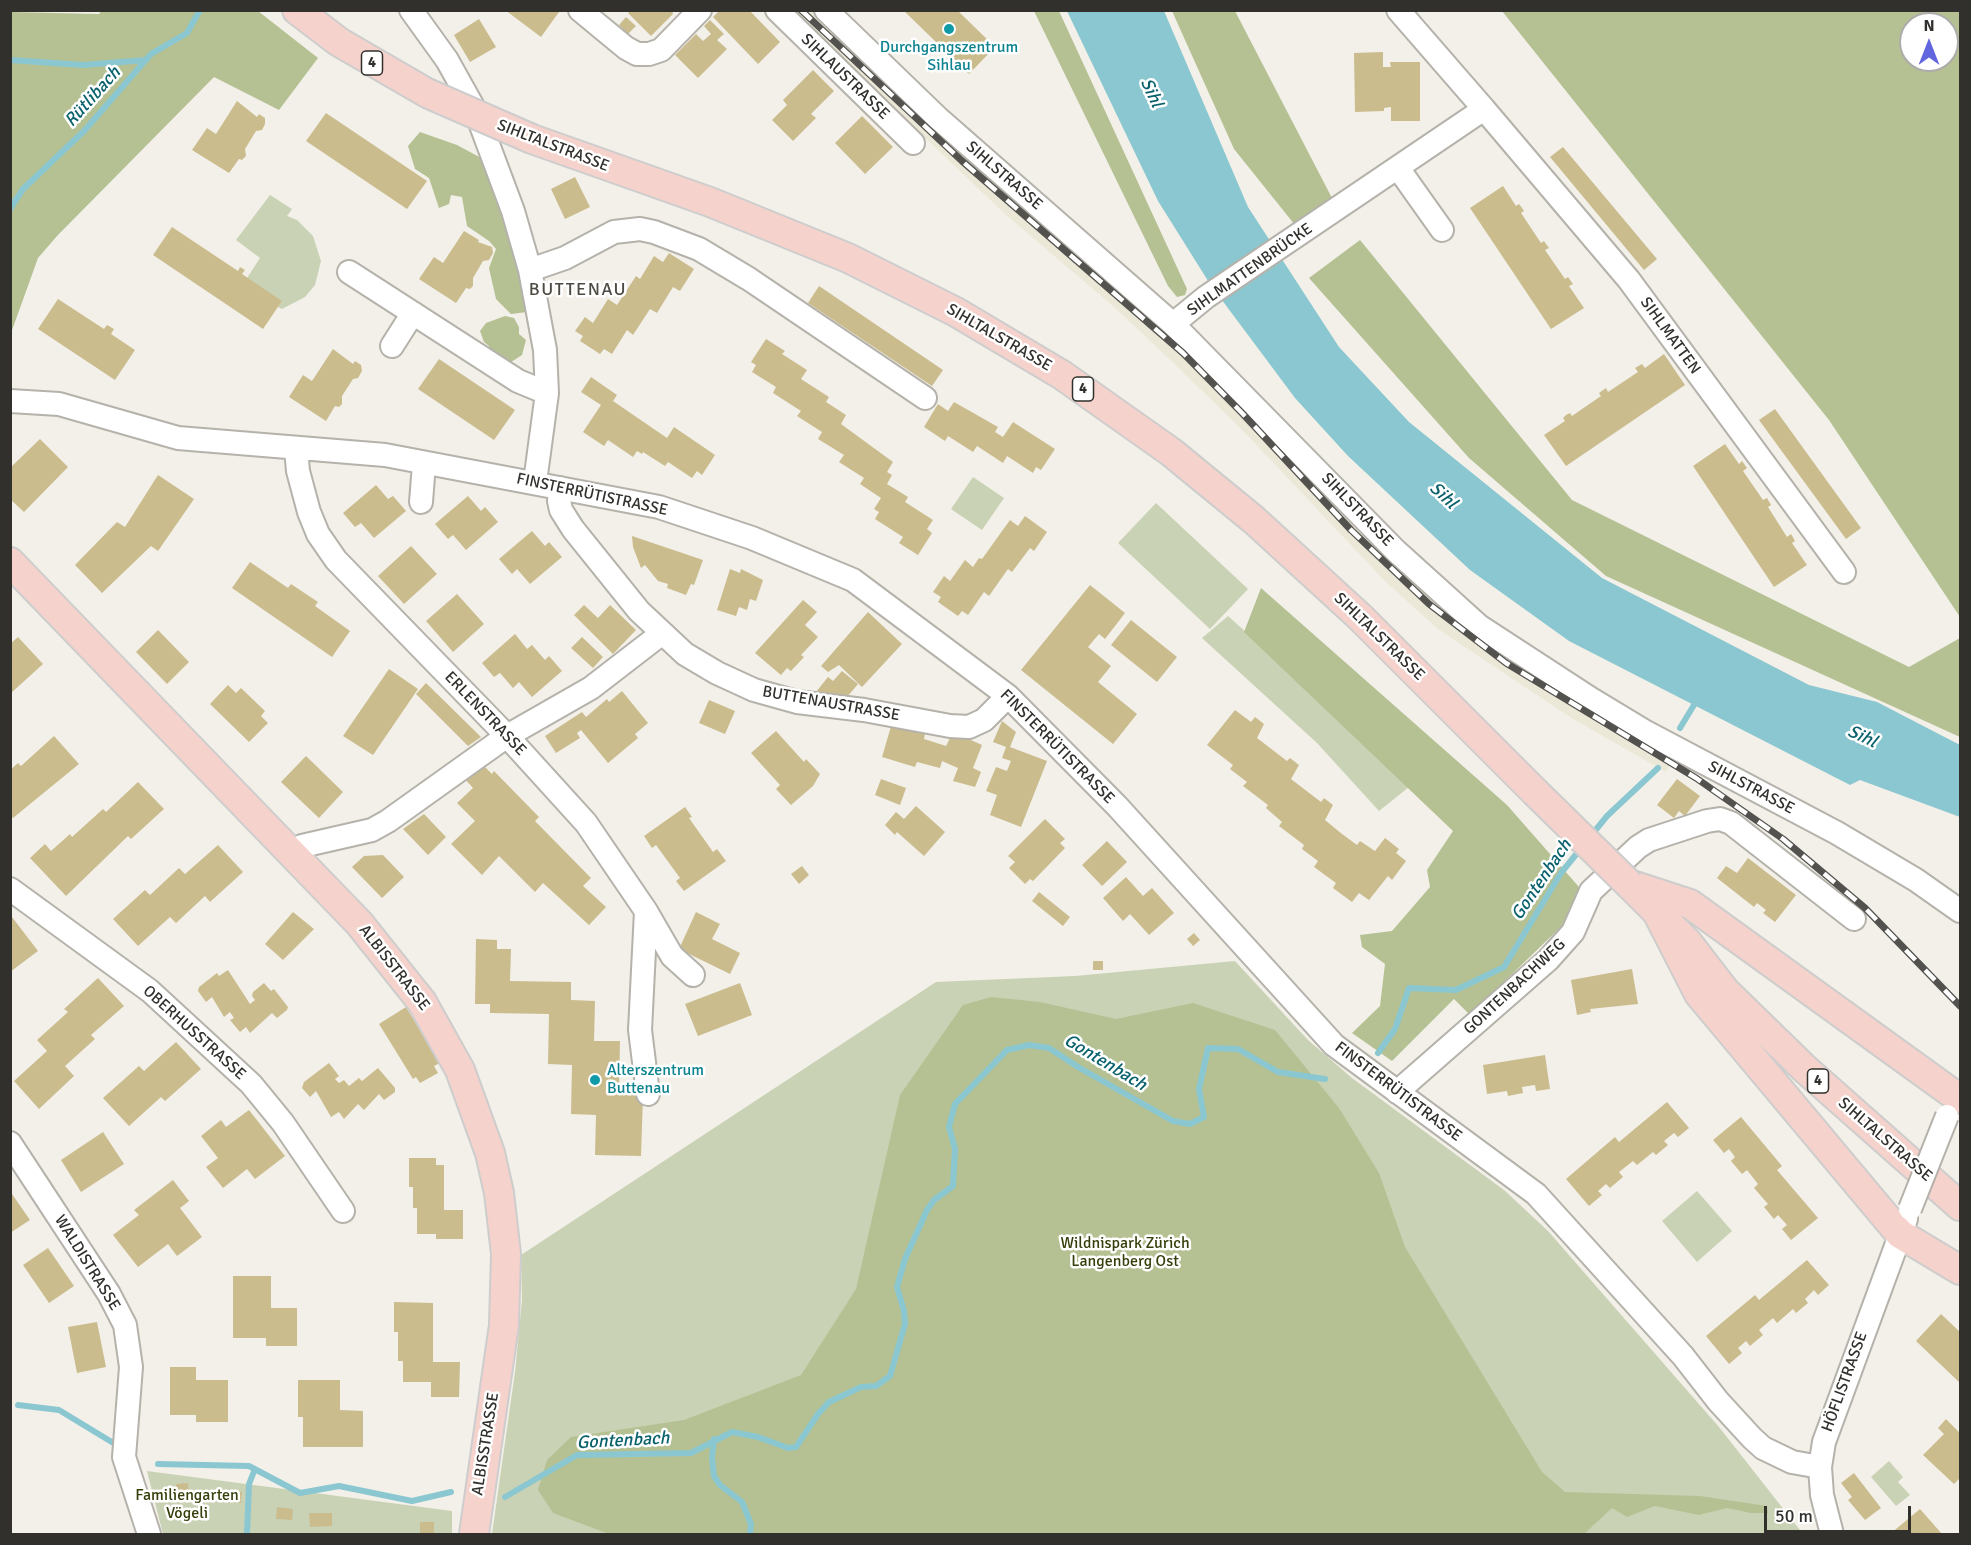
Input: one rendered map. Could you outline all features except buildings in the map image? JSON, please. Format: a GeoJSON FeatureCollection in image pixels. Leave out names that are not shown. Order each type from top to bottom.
{"type":"FeatureCollection","features":[{"type":"Feature","properties":{"kind":"main road","name":"SIHLTALSTRASSE"},"geometry":{"type":"LineString","coordinates":[[297,10],[320,29],[388,72],[427,93],[532,139],[710,202],[848,258],[926,296],[1062,375],[1171,452],[1254,520],[1360,617],[1688,943],[1725,991],[1796,1060],[1960,1206]]}},
{"type":"Feature","properties":{"kind":"main road","name":"ALBISSTRASSE"},"geometry":{"type":"LineString","coordinates":[[10,562],[359,922],[422,1002],[460,1070],[490,1154],[504,1227],[505,1298],[474,1534]]}},
{"type":"Feature","properties":{"kind":"main road"},"geometry":{"type":"LineString","coordinates":[[1630,885],[1690,904],[1956,1097]]}},
{"type":"Feature","properties":{"kind":"main road"},"geometry":{"type":"LineString","coordinates":[[1657,912],[1699,994],[1905,1222],[1960,1270]]}},
{"type":"Feature","properties":{"kind":"main road","name":"SIHLTALSTRASSE"},"geometry":{"type":"LineString","coordinates":[[1688,943],[1737,979],[1894,1126],[1960,1183]]}},
{"type":"Feature","properties":{"kind":"street"},"geometry":{"type":"LineString","coordinates":[[411,10],[447,60],[476,112],[513,210],[530,270],[545,350],[547,393],[535,483]]}},
{"type":"Feature","properties":{"kind":"street"},"geometry":{"type":"LineString","coordinates":[[579,10],[626,48],[637,54],[650,54],[661,50],[700,10]]}},
{"type":"Feature","properties":{"kind":"street","name":"SIHLAUSTRASSE"},"geometry":{"type":"LineString","coordinates":[[777,10],[913,143]]}},
{"type":"Feature","properties":{"kind":"street","name":"SIHLSTRASSE"},"geometry":{"type":"LineString","coordinates":[[826,10],[938,118],[1182,317],[1396,551],[1479,626],[1509,648],[1600,705],[1837,833],[1916,880],[1960,911]]}},
{"type":"Feature","properties":{"kind":"street","name":"SIHLMATTEN"},"geometry":{"type":"LineString","coordinates":[[1398,10],[1629,280],[1844,572]]}},
{"type":"Feature","properties":{"kind":"street"},"geometry":{"type":"LineString","coordinates":[[1443,230],[1398,168],[1484,109]]}},
{"type":"Feature","properties":{"kind":"street","name":"SIHLMATTENBRÜCKE"},"geometry":{"type":"LineString","coordinates":[[1182,317],[1398,168]]}},
{"type":"Feature","properties":{"kind":"street"},"geometry":{"type":"LineString","coordinates":[[530,270],[565,258],[614,232],[640,229],[654,232],[699,249],[739,273],[925,398]]}},
{"type":"Feature","properties":{"kind":"street"},"geometry":{"type":"LineString","coordinates":[[349,272],[518,381],[547,393]]}},
{"type":"Feature","properties":{"kind":"street"},"geometry":{"type":"LineString","coordinates":[[392,346],[413,313]]}},
{"type":"Feature","properties":{"kind":"street","name":"FINSTERRÜTISTRASSE"},"geometry":{"type":"LineString","coordinates":[[10,401],[59,404],[178,438],[385,455],[659,507],[752,538],[853,580],[1008,696],[1117,806],[1334,1045],[1536,1194],[1683,1356],[1718,1401],[1763,1448],[1792,1462],[1820,1467]]}},
{"type":"Feature","properties":{"kind":"street","name":"ERLENSTRASSE"},"geometry":{"type":"LineString","coordinates":[[296,449],[298,471],[309,512],[318,534],[336,560],[507,736],[586,823],[646,911],[672,956],[693,975]]}},
{"type":"Feature","properties":{"kind":"street"},"geometry":{"type":"LineString","coordinates":[[421,502],[424,464]]}},
{"type":"Feature","properties":{"kind":"street","name":"BUTTENAUSTRASSE"},"geometry":{"type":"LineString","coordinates":[[560,488],[561,510],[573,529],[661,634],[685,654],[717,673],[754,690],[797,702],[864,710],[950,726],[969,727],[984,720],[1008,696]]}},
{"type":"Feature","properties":{"kind":"street"},"geometry":{"type":"LineString","coordinates":[[292,854],[302,846],[372,830],[507,736],[591,688],[661,634]]}},
{"type":"Feature","properties":{"kind":"street","name":"GONTENBACHWEG"},"geometry":{"type":"LineString","coordinates":[[1397,1092],[1548,960],[1574,932],[1591,891],[1638,847],[1649,840],[1707,821],[1720,819],[1731,823],[1854,919]]}},
{"type":"Feature","properties":{"kind":"street","name":"OBERHUSSTRASSE"},"geometry":{"type":"LineString","coordinates":[[10,889],[150,991],[244,1077],[283,1123],[343,1211]]}},
{"type":"Feature","properties":{"kind":"street"},"geometry":{"type":"LineString","coordinates":[[646,911],[640,1030],[648,1094]]}},
{"type":"Feature","properties":{"kind":"street"},"geometry":{"type":"LineString","coordinates":[[1905,1222],[1956,1097]]}},
{"type":"Feature","properties":{"kind":"street","name":"WALDISTRASSE"},"geometry":{"type":"LineString","coordinates":[[10,1143],[109,1294],[125,1325],[131,1366],[124,1457],[149,1534]]}},
{"type":"Feature","properties":{"kind":"street","name":"HÖFLISTRASSE"},"geometry":{"type":"LineString","coordinates":[[1832,1534],[1822,1495],[1820,1467],[1831,1418],[1905,1222]]}},
{"type":"Feature","properties":{"kind":"shaded area"},"geometry":{"type":"Polygon","coordinates":[[[792,11],[813,11],[893,87],[1158,323],[1448,614],[1491,646],[1674,758],[1666,772],[1573,719],[1438,629],[1386,582],[1248,436],[1181,370],[1113,306],[1005,214],[792,11]]]}},
{"type":"Feature","properties":{"kind":"green space"},"geometry":{"type":"Polygon","coordinates":[[[102,10],[258,11],[318,58],[279,110],[214,77],[38,258],[11,333],[11,12],[99,14],[102,10]]]}},
{"type":"Feature","properties":{"kind":"green space"},"geometry":{"type":"Polygon","coordinates":[[[1034,11],[1059,11],[1187,289],[1185,295],[1177,297],[1168,286],[1034,11]]]}},
{"type":"Feature","properties":{"kind":"green space"},"geometry":{"type":"Polygon","coordinates":[[[1172,11],[1235,11],[1333,200],[1295,225],[1234,149],[1172,11]]]}},
{"type":"Feature","properties":{"kind":"green space"},"geometry":{"type":"Polygon","coordinates":[[[1502,11],[1960,11],[1960,617],[1829,420],[1502,11]]]}},
{"type":"Feature","properties":{"kind":"green space"},"geometry":{"type":"Polygon","coordinates":[[[420,132],[457,145],[483,159],[522,260],[527,312],[511,314],[496,299],[489,268],[496,249],[489,241],[467,226],[462,197],[451,195],[449,204],[439,208],[429,178],[415,169],[408,146],[420,132]]]}},
{"type":"Feature","properties":{"kind":"green space"},"geometry":{"type":"Polygon","coordinates":[[[270,195],[292,209],[287,216],[297,220],[313,236],[321,261],[315,285],[305,297],[282,309],[278,307],[281,301],[247,278],[260,258],[236,240],[270,195]]]}},
{"type":"Feature","properties":{"kind":"green space"},"geometry":{"type":"Polygon","coordinates":[[[1360,240],[1572,500],[1909,667],[1960,638],[1960,737],[1606,576],[1469,458],[1309,278],[1360,240]]]}},
{"type":"Feature","properties":{"kind":"green space"},"geometry":{"type":"Polygon","coordinates":[[[505,316],[514,318],[519,327],[519,334],[526,340],[522,355],[505,366],[487,353],[489,346],[484,342],[480,331],[486,323],[505,316]]]}},
{"type":"Feature","properties":{"kind":"green space"},"geometry":{"type":"Polygon","coordinates":[[[973,477],[1004,498],[982,530],[951,509],[973,477]]]}},
{"type":"Feature","properties":{"kind":"green space"},"geometry":{"type":"Polygon","coordinates":[[[1156,503],[1248,589],[1210,629],[1118,543],[1156,503]]]}},
{"type":"Feature","properties":{"kind":"green space"},"geometry":{"type":"Polygon","coordinates":[[[1261,588],[1507,805],[1579,887],[1572,916],[1470,1015],[1454,999],[1392,1061],[1352,1033],[1380,1006],[1385,964],[1362,947],[1360,935],[1392,931],[1430,887],[1427,870],[1453,831],[1244,632],[1261,588]]]}},
{"type":"Feature","properties":{"kind":"green space"},"geometry":{"type":"Polygon","coordinates":[[[1228,616],[1414,783],[1379,811],[1317,743],[1202,638],[1228,616]]]}},
{"type":"Feature","properties":{"kind":"green space","name":"Wildnispark Zürich Langenberg Ost"},"geometry":{"type":"Polygon","coordinates":[[[1235,961],[1308,1040],[1352,1078],[1504,1190],[1548,1231],[1719,1427],[1803,1534],[492,1534],[515,1372],[522,1300],[521,1255],[936,982],[1075,976],[1235,961]]]}},
{"type":"Feature","properties":{"kind":"green space","name":"Wildnispark Zürich Langenberg Ost"},"geometry":{"type":"Polygon","coordinates":[[[991,997],[1040,1002],[1116,1019],[1193,1003],[1275,1030],[1339,1108],[1379,1173],[1405,1247],[1542,1472],[1565,1492],[1700,1496],[1767,1506],[1768,1513],[1751,1513],[1727,1508],[1699,1515],[1655,1506],[1627,1517],[1612,1508],[1584,1534],[609,1534],[553,1513],[538,1490],[547,1460],[571,1437],[684,1420],[801,1375],[856,1289],[900,1095],[963,1005],[991,997]]]}},
{"type":"Feature","properties":{"kind":"green space"},"geometry":{"type":"Polygon","coordinates":[[[1697,1191],[1732,1231],[1697,1262],[1662,1221],[1697,1191]]]}},
{"type":"Feature","properties":{"kind":"green space"},"geometry":{"type":"Polygon","coordinates":[[[1889,1461],[1903,1477],[1898,1482],[1910,1495],[1896,1506],[1871,1477],[1889,1461]]]}},
{"type":"Feature","properties":{"kind":"green space","name":"Familiengarten Vögeli"},"geometry":{"type":"Polygon","coordinates":[[[147,1471],[452,1511],[452,1534],[163,1534],[147,1471]]]}},
{"type":"Feature","properties":{"kind":"water","name":"Sihl"},"geometry":{"type":"Polygon","coordinates":[[[1067,11],[1164,11],[1248,207],[1339,347],[1409,422],[1602,578],[1809,685],[1877,702],[1960,745],[1960,817],[1860,780],[1850,785],[1569,641],[1470,570],[1348,456],[1295,398],[1210,284],[1158,201],[1067,11]]]}},
{"type":"Feature","properties":{"kind":"waterway","name":"Rütlibach"},"geometry":{"type":"LineString","coordinates":[[10,209],[23,189],[84,131],[151,54],[187,33],[200,10]]}},
{"type":"Feature","properties":{"kind":"waterway"},"geometry":{"type":"LineString","coordinates":[[10,60],[83,65],[146,60]]}},
{"type":"Feature","properties":{"kind":"waterway","name":"Gontenbach"},"geometry":{"type":"LineString","coordinates":[[1680,728],[1697,700]]}},
{"type":"Feature","properties":{"kind":"waterway","name":"Gontenbach"},"geometry":{"type":"LineString","coordinates":[[1590,837],[1607,816],[1658,768]]}},
{"type":"Feature","properties":{"kind":"waterway","name":"Gontenbach"},"geometry":{"type":"LineString","coordinates":[[1378,1053],[1395,1029],[1409,988],[1456,990],[1504,967],[1561,873],[1582,847]]}},
{"type":"Feature","properties":{"kind":"waterway","name":"Gontenbach"},"geometry":{"type":"LineString","coordinates":[[505,1497],[577,1455],[691,1453],[732,1432],[758,1437],[788,1448],[796,1447],[829,1402],[861,1387],[876,1386],[890,1376],[905,1324],[897,1287],[905,1259],[927,1210],[934,1200],[953,1186],[955,1149],[949,1127],[955,1104],[1007,1050],[1029,1045],[1049,1048],[1173,1121],[1190,1124],[1204,1117],[1199,1089],[1208,1048],[1238,1049],[1278,1072],[1325,1079]]}},
{"type":"Feature","properties":{"kind":"waterway"},"geometry":{"type":"LineString","coordinates":[[18,1405],[59,1410],[115,1444]]}},
{"type":"Feature","properties":{"kind":"waterway","name":"Gontenbach"},"geometry":{"type":"LineString","coordinates":[[714,1439],[712,1458],[714,1476],[720,1485],[742,1502],[751,1524],[750,1534]]}},
{"type":"Feature","properties":{"kind":"waterway"},"geometry":{"type":"LineString","coordinates":[[158,1464],[249,1466],[300,1493],[339,1486],[412,1501],[451,1492]]}},
{"type":"Feature","properties":{"kind":"waterway"},"geometry":{"type":"LineString","coordinates":[[247,1534],[249,1484],[255,1469]]}},
{"type":"Feature","properties":{"kind":"railway"},"geometry":{"type":"LineString","coordinates":[[801,10],[962,161],[1183,353],[1351,530],[1429,604],[1506,663],[1696,778],[1783,839],[1865,908],[1960,1006]]}},
{"type":"Feature","properties":{"kind":"place","name":"Durchgangszentrum Sihlau"},"geometry":{"type":"Point","coordinates":[949,29]}},
{"type":"Feature","properties":{"kind":"place","name":"Alterszentrum Buttenau"},"geometry":{"type":"Point","coordinates":[595,1080]}},
{"type":"Feature","properties":{"kind":"district","name":"BUTTENAU"},"geometry":{"type":"Point","coordinates":[578,290]}}]}
